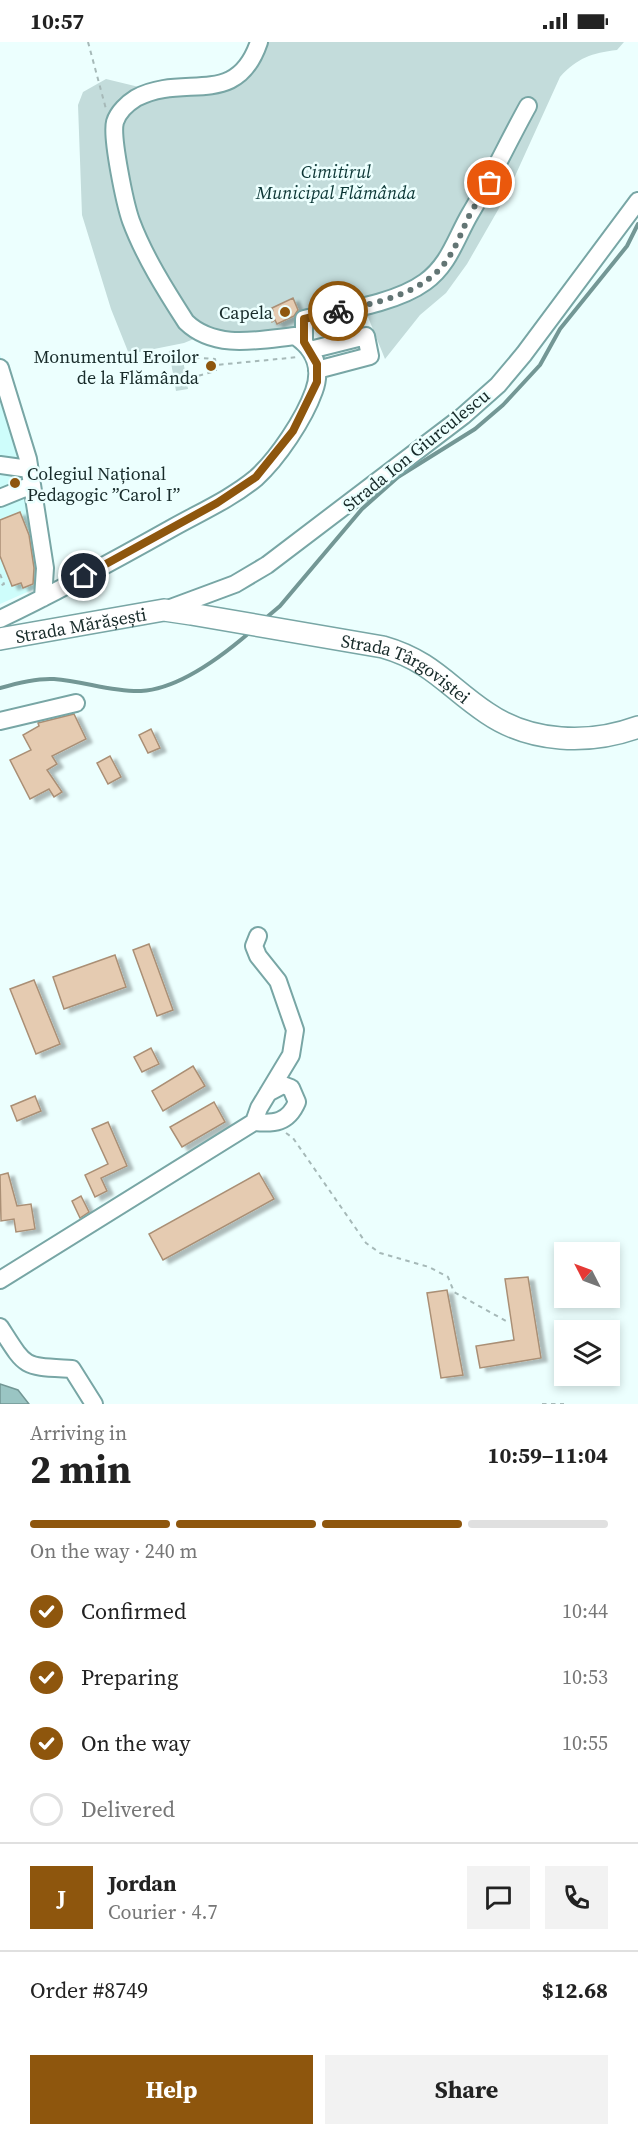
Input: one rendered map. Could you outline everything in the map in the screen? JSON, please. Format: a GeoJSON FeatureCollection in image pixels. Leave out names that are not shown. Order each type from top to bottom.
{"type":"FeatureCollection","features":[{"type":"Feature","properties":{"kind":"main road","name":"Strada Mărășești"},"geometry":{"type":"LineString","coordinates":[[0,639],[164,610]]}},
{"type":"Feature","properties":{"kind":"main road","name":"Strada Târgoviștei"},"geometry":{"type":"LineString","coordinates":[[164,610],[383,647],[408,654],[433,669],[486,713],[532,736],[565,739],[589,737],[638,727]]}},
{"type":"Feature","properties":{"kind":"street"},"geometry":{"type":"LineString","coordinates":[[259,42],[246,68],[234,80],[224,85],[167,87],[134,99],[121,110],[115,122],[115,147],[130,220],[186,322],[196,332],[220,340],[295,336],[311,354]]}},
{"type":"Feature","properties":{"kind":"street"},"geometry":{"type":"LineString","coordinates":[[0,619],[217,503],[256,477],[293,431],[317,382],[304,319],[362,306],[405,292],[425,283],[440,269],[456,245],[528,106]]}},
{"type":"Feature","properties":{"kind":"street","name":"Strada Ion Giurculescu"},"geometry":{"type":"LineString","coordinates":[[164,610],[236,584],[267,565],[464,416],[498,385],[524,354],[638,201]]}},
{"type":"Feature","properties":{"kind":"street"},"geometry":{"type":"LineString","coordinates":[[0,368],[31,477],[45,568],[43,598]]}},
{"type":"Feature","properties":{"kind":"street"},"geometry":{"type":"LineString","coordinates":[[0,465],[31,477]]}},
{"type":"Feature","properties":{"kind":"street"},"geometry":{"type":"LineString","coordinates":[[0,498],[31,477]]}},
{"type":"Feature","properties":{"kind":"street"},"geometry":{"type":"LineString","coordinates":[[0,721],[39,709],[76,703]]}},
{"type":"Feature","properties":{"kind":"street"},"geometry":{"type":"LineString","coordinates":[[0,1280],[254,1122],[291,1055],[295,1030],[278,981],[258,956],[254,946],[258,936]]}},
{"type":"Feature","properties":{"kind":"street"},"geometry":{"type":"LineString","coordinates":[[254,1122],[274,1124],[285,1119],[297,1102],[291,1088],[283,1085],[268,1094]]}},
{"type":"Feature","properties":{"kind":"street"},"geometry":{"type":"LineString","coordinates":[[0,1327],[26,1363],[33,1367],[72,1369],[94,1404]]}},
{"type":"Feature","properties":{"kind":"path"},"geometry":{"type":"LineString","coordinates":[[88,42],[108,113],[115,122]]}},
{"type":"Feature","properties":{"kind":"path"},"geometry":{"type":"LineString","coordinates":[[216,365],[311,354]]}},
{"type":"Feature","properties":{"kind":"path"},"geometry":{"type":"LineString","coordinates":[[186,357],[215,359],[216,371],[190,378]]}},
{"type":"Feature","properties":{"kind":"path"},"geometry":{"type":"LineString","coordinates":[[0,574],[4,584],[0,586]]}},
{"type":"Feature","properties":{"kind":"path"},"geometry":{"type":"LineString","coordinates":[[274,1124],[293,1138],[366,1243],[380,1253],[429,1267],[448,1277],[454,1292],[506,1321]]}},
{"type":"Feature","properties":{"kind":"path"},"geometry":{"type":"LineString","coordinates":[[542,1404],[564,1404]]}},
{"type":"Feature","properties":{"kind":"shaded area","name":"Colegiul Național Pedagogic ”Carol I”"},"geometry":{"type":"Polygon","coordinates":[[[0,355],[7,373],[52,581],[0,604],[0,355]]]}},
{"type":"Feature","properties":{"kind":"shaded area"},"geometry":{"type":"Polygon","coordinates":[[[0,1384],[18,1390],[29,1404],[0,1404],[0,1384]]]}},
{"type":"Feature","properties":{"kind":"green space","name":"Cimitirul Municipal Flămânda"},"geometry":{"type":"Polygon","coordinates":[[[264,42],[624,42],[617,50],[592,55],[579,61],[560,77],[506,196],[467,264],[446,293],[420,315],[385,359],[368,317],[309,329],[201,336],[184,343],[129,354],[111,309],[82,215],[78,105],[83,92],[106,79],[139,87],[171,82],[224,88],[264,42]]]}},
{"type":"Feature","properties":{"kind":"green space"},"geometry":{"type":"Polygon","coordinates":[[[181,348],[188,389],[176,391],[169,351],[181,348]]]}},
{"type":"Feature","properties":{"kind":"building","name":"Capela"},"geometry":{"type":"Polygon","coordinates":[[[293,298],[298,310],[294,316],[277,324],[275,320],[272,322],[268,313],[273,311],[272,308],[293,298]]]}},
{"type":"Feature","properties":{"kind":"building"},"geometry":{"type":"Polygon","coordinates":[[[20,512],[29,535],[34,568],[33,584],[23,588],[21,583],[12,586],[0,556],[0,520],[20,512]]]}},
{"type":"Feature","properties":{"kind":"building"},"geometry":{"type":"Polygon","coordinates":[[[74,714],[86,739],[52,756],[57,764],[47,770],[62,792],[54,797],[49,789],[30,799],[10,760],[31,750],[23,735],[39,726],[38,723],[74,714]]]}},
{"type":"Feature","properties":{"kind":"building"},"geometry":{"type":"Polygon","coordinates":[[[151,729],[160,748],[148,753],[139,735],[151,729]]]}},
{"type":"Feature","properties":{"kind":"building"},"geometry":{"type":"Polygon","coordinates":[[[110,756],[121,777],[108,784],[97,763],[110,756]]]}},
{"type":"Feature","properties":{"kind":"building"},"geometry":{"type":"Polygon","coordinates":[[[149,944],[173,1010],[157,1016],[133,950],[149,944]]]}},
{"type":"Feature","properties":{"kind":"building"},"geometry":{"type":"Polygon","coordinates":[[[115,955],[126,987],[64,1009],[53,977],[115,955]]]}},
{"type":"Feature","properties":{"kind":"building"},"geometry":{"type":"Polygon","coordinates":[[[34,980],[60,1044],[36,1054],[10,989],[34,980]]]}},
{"type":"Feature","properties":{"kind":"building"},"geometry":{"type":"Polygon","coordinates":[[[151,1048],[159,1064],[142,1072],[134,1057],[151,1048]]]}},
{"type":"Feature","properties":{"kind":"building"},"geometry":{"type":"Polygon","coordinates":[[[193,1066],[205,1086],[163,1111],[152,1091],[193,1066]]]}},
{"type":"Feature","properties":{"kind":"building"},"geometry":{"type":"Polygon","coordinates":[[[35,1096],[41,1111],[17,1121],[11,1106],[35,1096]]]}},
{"type":"Feature","properties":{"kind":"building"},"geometry":{"type":"Polygon","coordinates":[[[214,1102],[225,1122],[182,1147],[170,1127],[214,1102]]]}},
{"type":"Feature","properties":{"kind":"building"},"geometry":{"type":"Polygon","coordinates":[[[108,1122],[127,1166],[101,1178],[107,1191],[95,1197],[85,1175],[108,1164],[92,1129],[108,1122]]]}},
{"type":"Feature","properties":{"kind":"building"},"geometry":{"type":"Polygon","coordinates":[[[8,1173],[17,1206],[31,1204],[35,1229],[16,1232],[14,1219],[1,1221],[0,1175],[8,1173]]]}},
{"type":"Feature","properties":{"kind":"building"},"geometry":{"type":"Polygon","coordinates":[[[259,1173],[274,1199],[163,1260],[149,1234],[259,1173]]]}},
{"type":"Feature","properties":{"kind":"building"},"geometry":{"type":"Polygon","coordinates":[[[81,1196],[89,1212],[80,1218],[72,1201],[81,1196]]]}},
{"type":"Feature","properties":{"kind":"building"},"geometry":{"type":"Polygon","coordinates":[[[528,1277],[541,1358],[480,1368],[476,1346],[514,1340],[505,1279],[528,1277]]]}},
{"type":"Feature","properties":{"kind":"building"},"geometry":{"type":"Polygon","coordinates":[[[447,1290],[463,1375],[441,1378],[427,1293],[447,1290]]]}},
{"type":"Feature","properties":{"kind":"waterway"},"geometry":{"type":"LineString","coordinates":[[267,617],[280,606],[362,509],[398,477],[475,429],[503,405],[540,365],[560,329],[627,246],[638,224]]}},
{"type":"Feature","properties":{"kind":"waterway"},"geometry":{"type":"LineString","coordinates":[[0,688],[47,679],[130,691],[155,689],[199,670],[249,633]]}},
{"type":"Feature","properties":{"kind":"way so far"},"geometry":{"type":"LineString","coordinates":[[338,311],[362,306],[425,283],[440,269],[456,245],[469,216],[490,183]]}},
{"type":"Feature","properties":{"kind":"place","name":"Capela"},"geometry":{"type":"Point","coordinates":[285,312]}},
{"type":"Feature","properties":{"kind":"place","name":"Monumentul Eroilor de la Flămânda"},"geometry":{"type":"Point","coordinates":[211,366]}},
{"type":"Feature","properties":{"kind":"place","name":"Colegiul Național Pedagogic ”Carol I”"},"geometry":{"type":"Point","coordinates":[15,483]}},
{"type":"Feature","properties":{"kind":"route"},"geometry":{"type":"LineString","coordinates":[[84,576],[217,503],[256,477],[293,431],[317,382],[317,364],[304,342],[304,319],[338,311]]}}]}
